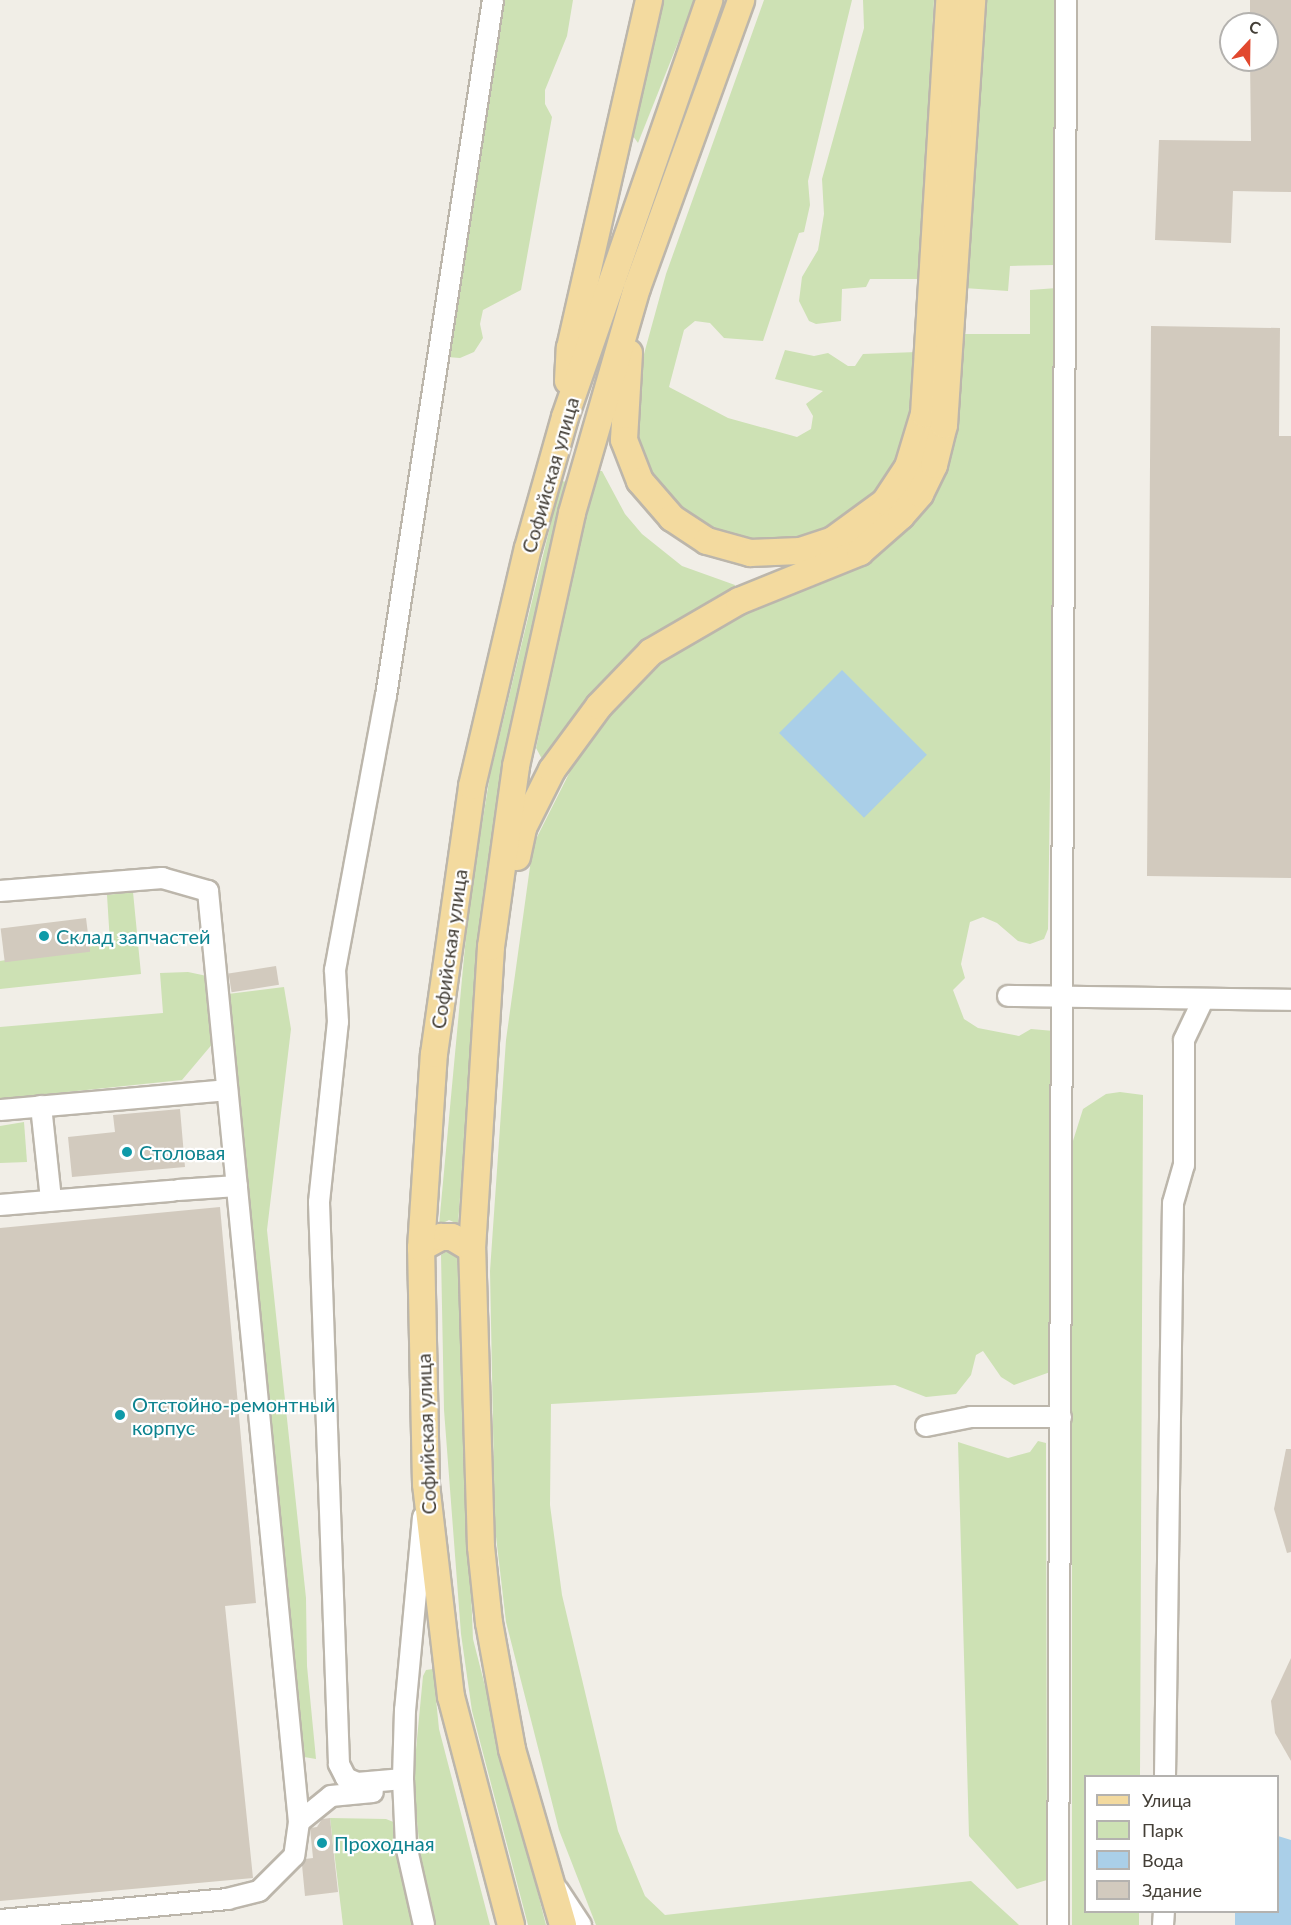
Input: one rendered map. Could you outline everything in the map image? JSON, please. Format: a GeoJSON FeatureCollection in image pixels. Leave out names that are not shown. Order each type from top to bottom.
{"type":"FeatureCollection","features":[{"type":"Feature","properties":{"kind":"main road"},"geometry":{"type":"LineString","coordinates":[[565,417],[570,348],[649,0]]}},
{"type":"Feature","properties":{"kind":"main road","name":"Софийская улица"},"geometry":{"type":"LineString","coordinates":[[511,1925],[451,1697],[426,1484],[421,1248],[434,1054],[472,786],[501,652],[565,417],[709,0]]}},
{"type":"Feature","properties":{"kind":"main road","name":"Софийская улица"},"geometry":{"type":"LineString","coordinates":[[563,1925],[512,1749],[489,1623],[475,1427],[472,1249],[491,947],[528,703],[578,492],[637,288],[741,0]]}},
{"type":"Feature","properties":{"kind":"main road"},"geometry":{"type":"LineString","coordinates":[[637,288],[626,369],[624,440],[640,481],[672,518],[727,549],[775,555],[833,540],[885,502],[908,468],[924,414],[949,0]]}},
{"type":"Feature","properties":{"kind":"main road"},"geometry":{"type":"LineString","coordinates":[[491,947],[512,886],[523,828],[536,798],[577,733],[627,675],[683,631],[739,601],[860,552],[920,494],[934,465],[944,425],[972,0]]}},
{"type":"Feature","properties":{"kind":"main road"},"geometry":{"type":"LineString","coordinates":[[421,1248],[441,1237],[452,1237],[472,1249]]}},
{"type":"Feature","properties":{"kind":"street"},"geometry":{"type":"LineString","coordinates":[[403,1785],[357,1783],[346,1778],[339,1764],[319,1202],[338,1022],[335,970],[386,696],[493,0]]}},
{"type":"Feature","properties":{"kind":"street"},"geometry":{"type":"LineString","coordinates":[[1058,1925],[1065,998],[1066,0]]}},
{"type":"Feature","properties":{"kind":"street"},"geometry":{"type":"LineString","coordinates":[[0,891],[162,878],[208,891],[299,1822],[294,1856],[259,1891],[228,1899],[0,1920]]}},
{"type":"Feature","properties":{"kind":"street"},"geometry":{"type":"LineString","coordinates":[[1008,996],[1291,1000]]}},
{"type":"Feature","properties":{"kind":"street"},"geometry":{"type":"LineString","coordinates":[[1165,1775],[1173,1203],[1184,1165],[1184,1040],[1203,1000]]}},
{"type":"Feature","properties":{"kind":"street"},"geometry":{"type":"LineString","coordinates":[[0,1110],[227,1090]]}},
{"type":"Feature","properties":{"kind":"street"},"geometry":{"type":"LineString","coordinates":[[41,1106],[51,1200]]}},
{"type":"Feature","properties":{"kind":"street"},"geometry":{"type":"LineString","coordinates":[[0,1205],[237,1186]]}},
{"type":"Feature","properties":{"kind":"street"},"geometry":{"type":"LineString","coordinates":[[926,1426],[971,1417],[1061,1417]]}},
{"type":"Feature","properties":{"kind":"street"},"geometry":{"type":"LineString","coordinates":[[424,1925],[406,1845],[403,1785],[408,1664],[426,1484]]}},
{"type":"Feature","properties":{"kind":"street"},"geometry":{"type":"LineString","coordinates":[[299,1822],[331,1796],[403,1785]]}},
{"type":"Feature","properties":{"kind":"street"},"geometry":{"type":"LineString","coordinates":[[548,1876],[581,1925]]}},
{"type":"Feature","properties":{"kind":"green space"},"geometry":{"type":"Polygon","coordinates":[[[502,0],[573,0],[567,36],[545,90],[545,104],[552,117],[521,290],[483,310],[480,324],[483,338],[474,352],[460,358],[447,357],[502,0]]]}},
{"type":"Feature","properties":{"kind":"green space"},"geometry":{"type":"Polygon","coordinates":[[[660,0],[695,0],[638,143],[633,136],[660,0]]]}},
{"type":"Feature","properties":{"kind":"green space"},"geometry":{"type":"Polygon","coordinates":[[[764,0],[852,0],[808,181],[810,205],[804,232],[799,233],[763,341],[724,338],[710,323],[695,321],[684,330],[669,387],[728,418],[797,437],[811,429],[813,416],[806,404],[823,391],[775,379],[785,350],[814,356],[828,353],[848,366],[855,366],[863,354],[917,352],[913,410],[900,462],[884,487],[839,526],[793,541],[733,537],[679,509],[648,468],[634,421],[633,394],[666,274],[764,0]]]}},
{"type":"Feature","properties":{"kind":"green space"},"geometry":{"type":"Polygon","coordinates":[[[863,0],[934,0],[918,279],[870,279],[866,287],[842,289],[841,321],[816,324],[809,321],[799,301],[802,277],[818,250],[824,214],[822,179],[864,28],[863,0]]]}},
{"type":"Feature","properties":{"kind":"green space"},"geometry":{"type":"Polygon","coordinates":[[[980,0],[1057,0],[1054,265],[1010,266],[1008,291],[964,288],[980,0]]]}},
{"type":"Feature","properties":{"kind":"green space"},"geometry":{"type":"Polygon","coordinates":[[[1057,288],[1048,929],[1044,939],[1030,944],[1018,941],[997,923],[983,917],[970,922],[961,964],[965,978],[953,990],[964,1019],[978,1028],[1019,1036],[1031,1029],[1054,1031],[1053,1371],[1014,1385],[1001,1377],[983,1351],[976,1355],[971,1375],[956,1394],[926,1397],[895,1385],[551,1404],[550,1505],[562,1595],[618,1831],[645,1896],[665,1915],[971,1881],[1019,1925],[596,1925],[559,1830],[506,1622],[495,1528],[490,1271],[506,1040],[533,845],[592,728],[665,653],[715,625],[859,563],[886,549],[906,530],[923,507],[955,432],[960,334],[1030,334],[1030,290],[1057,288]]]}},
{"type":"Feature","properties":{"kind":"green space"},"geometry":{"type":"Polygon","coordinates":[[[593,471],[602,471],[625,514],[642,534],[682,566],[735,585],[734,592],[649,637],[542,759],[536,748],[593,471]]]}},
{"type":"Feature","properties":{"kind":"green space"},"geometry":{"type":"Polygon","coordinates":[[[561,481],[569,482],[505,764],[481,920],[458,1224],[449,1220],[439,1225],[469,904],[490,775],[561,481]]]}},
{"type":"Feature","properties":{"kind":"green space"},"geometry":{"type":"Polygon","coordinates":[[[133,892],[141,974],[0,989],[0,961],[110,943],[107,895],[133,892]]]}},
{"type":"Feature","properties":{"kind":"green space"},"geometry":{"type":"Polygon","coordinates":[[[188,972],[207,976],[214,1042],[182,1080],[0,1099],[0,1027],[163,1013],[160,973],[188,972]]]}},
{"type":"Feature","properties":{"kind":"green space"},"geometry":{"type":"Polygon","coordinates":[[[284,987],[291,1029],[267,1230],[306,1598],[307,1666],[316,1759],[304,1757],[228,994],[284,987]]]}},
{"type":"Feature","properties":{"kind":"green space"},"geometry":{"type":"Polygon","coordinates":[[[1120,1092],[1143,1095],[1140,1775],[1084,1775],[1084,1913],[1139,1913],[1139,1925],[1072,1925],[1072,1144],[1083,1109],[1106,1094],[1120,1092]]]}},
{"type":"Feature","properties":{"kind":"green space"},"geometry":{"type":"Polygon","coordinates":[[[24,1122],[27,1162],[0,1163],[0,1126],[24,1122]]]}},
{"type":"Feature","properties":{"kind":"green space"},"geometry":{"type":"Polygon","coordinates":[[[449,1250],[457,1252],[473,1639],[546,1925],[528,1925],[472,1711],[461,1634],[444,1410],[441,1255],[449,1250]]]}},
{"type":"Feature","properties":{"kind":"green space"},"geometry":{"type":"Polygon","coordinates":[[[1038,1441],[1046,1443],[1047,1880],[1017,1889],[969,1836],[958,1442],[1008,1458],[1030,1452],[1038,1441]]]}},
{"type":"Feature","properties":{"kind":"green space"},"geometry":{"type":"Polygon","coordinates":[[[433,1669],[439,1729],[490,1925],[435,1925],[424,1892],[413,1781],[423,1676],[426,1670],[433,1669]]]}},
{"type":"Feature","properties":{"kind":"green space"},"geometry":{"type":"Polygon","coordinates":[[[330,1818],[386,1819],[396,1823],[416,1925],[343,1925],[330,1818]]]}},
{"type":"Feature","properties":{"kind":"water"},"geometry":{"type":"Polygon","coordinates":[[[842,670],[927,755],[864,818],[779,733],[842,670]]]}},
{"type":"Feature","properties":{"kind":"water"},"geometry":{"type":"Polygon","coordinates":[[[1279,1836],[1291,1840],[1291,1925],[1235,1925],[1235,1913],[1279,1913],[1279,1836]]]}},
{"type":"Feature","properties":{"kind":"building"},"geometry":{"type":"Polygon","coordinates":[[[1250,0],[1291,0],[1291,192],[1233,191],[1231,243],[1155,240],[1159,140],[1251,141],[1250,72],[1279,72],[1279,12],[1250,12],[1250,0]]]}},
{"type":"Feature","properties":{"kind":"building"},"geometry":{"type":"Polygon","coordinates":[[[1151,326],[1280,328],[1279,436],[1291,436],[1291,878],[1147,876],[1151,326]]]}},
{"type":"Feature","properties":{"kind":"building","name":"Склад запчастей"},"geometry":{"type":"Polygon","coordinates":[[[86,918],[90,952],[5,962],[1,928],[86,918]]]}},
{"type":"Feature","properties":{"kind":"building"},"geometry":{"type":"Polygon","coordinates":[[[276,966],[279,985],[232,992],[229,974],[276,966]]]}},
{"type":"Feature","properties":{"kind":"building","name":"Столовая"},"geometry":{"type":"Polygon","coordinates":[[[180,1109],[185,1167],[72,1177],[68,1137],[115,1132],[113,1115],[180,1109]]]}},
{"type":"Feature","properties":{"kind":"building"},"geometry":{"type":"Polygon","coordinates":[[[220,1207],[256,1603],[225,1606],[253,1878],[0,1901],[0,1228],[220,1207]]]}},
{"type":"Feature","properties":{"kind":"building"},"geometry":{"type":"Polygon","coordinates":[[[1286,1449],[1291,1449],[1291,1552],[1287,1553],[1274,1509],[1286,1449]]]}},
{"type":"Feature","properties":{"kind":"building"},"geometry":{"type":"Polygon","coordinates":[[[1291,1658],[1291,1761],[1275,1733],[1271,1701],[1291,1658]]]}},
{"type":"Feature","properties":{"kind":"building","name":"Проходная"},"geometry":{"type":"Polygon","coordinates":[[[330,1818],[338,1892],[305,1896],[302,1865],[305,1859],[313,1858],[310,1828],[317,1827],[322,1819],[330,1818]]]}},
{"type":"Feature","properties":{"kind":"place","name":"Склад запчастей"},"geometry":{"type":"Point","coordinates":[44,936]}},
{"type":"Feature","properties":{"kind":"place","name":"Столовая"},"geometry":{"type":"Point","coordinates":[127,1152]}},
{"type":"Feature","properties":{"kind":"place","name":"Отстойно-ремонтный корпус"},"geometry":{"type":"Point","coordinates":[120,1415]}},
{"type":"Feature","properties":{"kind":"place","name":"Проходная"},"geometry":{"type":"Point","coordinates":[322,1843]}}]}
